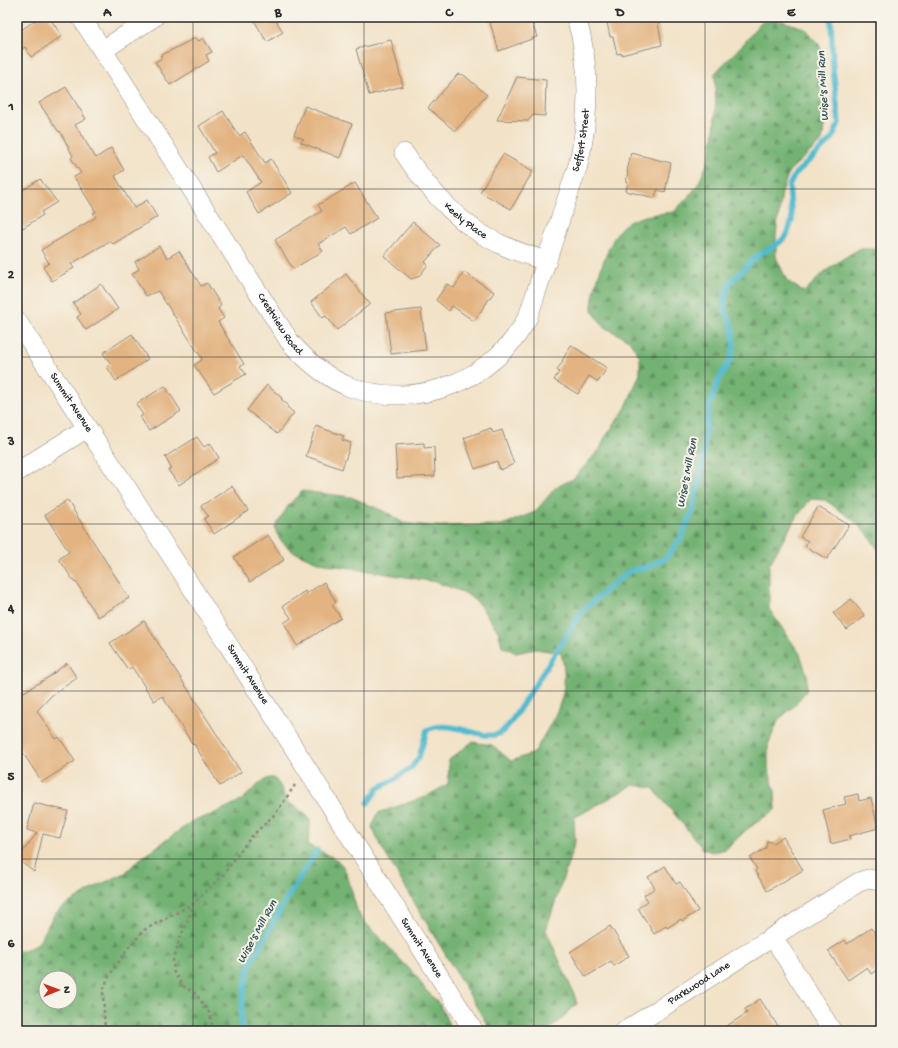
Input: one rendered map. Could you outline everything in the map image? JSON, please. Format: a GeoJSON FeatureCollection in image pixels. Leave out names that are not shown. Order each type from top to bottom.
{"type":"FeatureCollection","features":[{"type":"Feature","properties":{"kind":"street","name":"Crestview Road"},"geometry":{"type":"LineString","coordinates":[[82,17],[286,337],[301,355],[317,368],[350,387],[391,396],[411,395],[432,392],[450,386],[484,368],[504,351],[521,330],[533,306],[547,261]]}},
{"type":"Feature","properties":{"kind":"street"},"geometry":{"type":"LineString","coordinates":[[102,50],[154,17]]}},
{"type":"Feature","properties":{"kind":"street","name":"Seffert Street"},"geometry":{"type":"LineString","coordinates":[[547,261],[578,165],[586,120],[587,76],[583,44],[576,17]]}},
{"type":"Feature","properties":{"kind":"street","name":"Keely Place"},"geometry":{"type":"LineString","coordinates":[[404,153],[427,185],[465,222],[497,243],[547,261]]}},
{"type":"Feature","properties":{"kind":"street","name":"Summit Avenue"},"geometry":{"type":"LineString","coordinates":[[17,321],[120,476],[474,1031]]}},
{"type":"Feature","properties":{"kind":"street"},"geometry":{"type":"LineString","coordinates":[[17,472],[87,428]]}},
{"type":"Feature","properties":{"kind":"street","name":"Parkwood Lane"},"geometry":{"type":"LineString","coordinates":[[625,1031],[859,882],[868,879],[881,881]]}},
{"type":"Feature","properties":{"kind":"street"},"geometry":{"type":"LineString","coordinates":[[773,937],[832,1031]]}},
{"type":"Feature","properties":{"kind":"path"},"geometry":{"type":"LineString","coordinates":[[105,1031],[103,992],[109,976],[128,948],[144,930],[193,904],[223,875],[251,837],[276,813],[296,784],[310,772]]}},
{"type":"Feature","properties":{"kind":"path"},"geometry":{"type":"LineString","coordinates":[[193,904],[173,961],[174,973],[183,986],[196,994],[210,1014],[213,1031]]}},
{"type":"Feature","properties":{"kind":"green space"},"geometry":{"type":"Polygon","coordinates":[[[782,21],[804,28],[818,43],[823,53],[826,112],[822,141],[789,171],[782,192],[776,235],[776,257],[787,281],[804,292],[823,273],[859,249],[880,249],[881,251],[881,554],[869,536],[852,519],[825,500],[811,499],[795,519],[769,565],[769,609],[800,654],[807,675],[806,691],[793,707],[779,719],[768,745],[768,768],[775,791],[776,809],[746,830],[726,849],[713,852],[703,849],[653,788],[633,785],[574,818],[575,842],[546,930],[577,1004],[555,1025],[546,1031],[491,1031],[380,845],[372,827],[378,813],[425,797],[448,784],[449,760],[472,742],[492,745],[511,761],[534,753],[554,717],[563,695],[564,669],[561,653],[536,649],[516,653],[502,646],[498,631],[478,603],[465,593],[436,582],[320,563],[292,551],[280,540],[275,528],[288,506],[302,491],[351,497],[390,514],[403,523],[433,526],[502,525],[535,512],[556,487],[573,479],[600,449],[604,439],[625,409],[640,374],[640,357],[629,340],[604,327],[592,310],[594,291],[612,242],[617,233],[627,223],[654,214],[674,212],[693,191],[704,171],[712,144],[715,115],[715,73],[746,41],[761,22],[782,21]]]}},
{"type":"Feature","properties":{"kind":"green space"},"geometry":{"type":"Polygon","coordinates":[[[269,778],[274,778],[279,784],[288,802],[310,820],[308,845],[333,857],[341,864],[347,874],[361,918],[417,977],[425,989],[440,1005],[452,1031],[17,1031],[17,952],[33,947],[40,941],[53,916],[60,909],[99,885],[125,873],[137,861],[194,820],[211,815],[242,800],[261,782],[269,778]]]}},
{"type":"Feature","properties":{"kind":"building"},"geometry":{"type":"Polygon","coordinates":[[[40,17],[49,17],[62,36],[31,57],[25,47],[17,52],[17,33],[40,17]]]}},
{"type":"Feature","properties":{"kind":"building"},"geometry":{"type":"Polygon","coordinates":[[[252,17],[274,17],[283,32],[267,42],[252,17]]]}},
{"type":"Feature","properties":{"kind":"building"},"geometry":{"type":"Polygon","coordinates":[[[488,17],[530,17],[537,37],[499,51],[488,17]]]}},
{"type":"Feature","properties":{"kind":"building"},"geometry":{"type":"Polygon","coordinates":[[[630,17],[657,17],[662,45],[621,55],[621,53],[617,54],[613,37],[610,37],[607,22],[630,17]]]}},
{"type":"Feature","properties":{"kind":"building"},"geometry":{"type":"Polygon","coordinates":[[[195,38],[199,41],[203,38],[212,52],[206,55],[209,61],[170,85],[155,62],[162,58],[160,56],[195,38]]]}},
{"type":"Feature","properties":{"kind":"building"},"geometry":{"type":"Polygon","coordinates":[[[391,40],[403,86],[369,95],[356,49],[391,40]]]}},
{"type":"Feature","properties":{"kind":"building"},"geometry":{"type":"Polygon","coordinates":[[[458,74],[464,75],[487,95],[455,131],[428,108],[458,74]]]}},
{"type":"Feature","properties":{"kind":"building"},"geometry":{"type":"Polygon","coordinates":[[[517,77],[546,80],[545,116],[533,115],[528,121],[497,120],[517,77]]]}},
{"type":"Feature","properties":{"kind":"building"},"geometry":{"type":"Polygon","coordinates":[[[66,87],[86,119],[75,125],[96,158],[111,148],[124,170],[115,176],[134,208],[147,200],[157,217],[113,244],[110,241],[71,264],[74,268],[52,281],[43,267],[49,263],[41,250],[96,217],[93,213],[96,212],[74,177],[81,173],[71,158],[73,156],[60,131],[59,132],[39,103],[66,87]]]}},
{"type":"Feature","properties":{"kind":"building"},"geometry":{"type":"Polygon","coordinates":[[[305,106],[352,124],[340,158],[300,142],[304,139],[294,135],[305,106]]]}},
{"type":"Feature","properties":{"kind":"building"},"geometry":{"type":"Polygon","coordinates":[[[223,111],[239,136],[245,132],[265,163],[271,159],[292,193],[259,214],[246,192],[261,182],[243,155],[216,172],[208,157],[215,153],[199,126],[223,111]]]}},
{"type":"Feature","properties":{"kind":"building"},"geometry":{"type":"Polygon","coordinates":[[[631,153],[671,163],[665,192],[657,190],[655,198],[626,191],[628,182],[626,181],[627,172],[631,153]]]}},
{"type":"Feature","properties":{"kind":"building"},"geometry":{"type":"Polygon","coordinates":[[[503,154],[533,171],[511,209],[480,192],[503,154]]]}},
{"type":"Feature","properties":{"kind":"building"},"geometry":{"type":"Polygon","coordinates":[[[40,179],[57,202],[41,212],[43,215],[23,228],[17,219],[17,194],[40,179]]]}},
{"type":"Feature","properties":{"kind":"building"},"geometry":{"type":"Polygon","coordinates":[[[355,183],[377,218],[351,234],[346,227],[318,244],[323,251],[293,269],[275,240],[322,211],[318,205],[355,183]]]}},
{"type":"Feature","properties":{"kind":"building"},"geometry":{"type":"Polygon","coordinates":[[[413,222],[440,245],[425,262],[428,265],[418,277],[411,279],[384,256],[413,222]]]}},
{"type":"Feature","properties":{"kind":"building"},"geometry":{"type":"Polygon","coordinates":[[[159,246],[167,258],[179,251],[201,286],[207,283],[221,305],[218,309],[224,318],[218,322],[244,364],[240,366],[246,374],[214,393],[194,365],[202,360],[201,357],[158,291],[146,296],[132,274],[139,269],[135,262],[159,246]]]}},
{"type":"Feature","properties":{"kind":"building"},"geometry":{"type":"Polygon","coordinates":[[[464,272],[494,292],[474,321],[452,306],[449,311],[436,300],[447,284],[454,288],[464,272]]]}},
{"type":"Feature","properties":{"kind":"building"},"geometry":{"type":"Polygon","coordinates":[[[346,274],[370,304],[337,330],[326,316],[323,318],[311,302],[346,274]]]}},
{"type":"Feature","properties":{"kind":"building"},"geometry":{"type":"Polygon","coordinates":[[[101,284],[118,309],[86,330],[77,317],[81,314],[73,303],[101,284]]]}},
{"type":"Feature","properties":{"kind":"building"},"geometry":{"type":"Polygon","coordinates":[[[421,309],[426,350],[391,354],[386,313],[421,309]]]}},
{"type":"Feature","properties":{"kind":"building"},"geometry":{"type":"Polygon","coordinates":[[[132,334],[148,359],[116,381],[107,367],[111,364],[103,353],[132,334]]]}},
{"type":"Feature","properties":{"kind":"building"},"geometry":{"type":"Polygon","coordinates":[[[571,345],[607,368],[598,382],[589,376],[578,394],[554,380],[559,372],[557,370],[571,345]]]}},
{"type":"Feature","properties":{"kind":"building"},"geometry":{"type":"Polygon","coordinates":[[[267,385],[282,398],[281,399],[288,405],[287,407],[294,413],[277,434],[247,410],[267,385]]]}},
{"type":"Feature","properties":{"kind":"building"},"geometry":{"type":"Polygon","coordinates":[[[165,386],[181,411],[149,431],[140,417],[143,415],[136,404],[165,386]]]}},
{"type":"Feature","properties":{"kind":"building"},"geometry":{"type":"Polygon","coordinates":[[[316,426],[344,436],[342,440],[351,443],[342,469],[306,456],[316,426]]]}},
{"type":"Feature","properties":{"kind":"building"},"geometry":{"type":"Polygon","coordinates":[[[491,428],[493,433],[502,430],[514,464],[500,470],[497,461],[475,469],[464,438],[491,428]]]}},
{"type":"Feature","properties":{"kind":"building"},"geometry":{"type":"Polygon","coordinates":[[[197,437],[204,447],[210,443],[219,458],[179,485],[168,470],[171,468],[165,457],[197,437]]]}},
{"type":"Feature","properties":{"kind":"building"},"geometry":{"type":"Polygon","coordinates":[[[424,443],[424,448],[434,447],[435,476],[397,478],[395,445],[424,443]]]}},
{"type":"Feature","properties":{"kind":"building"},"geometry":{"type":"Polygon","coordinates":[[[232,486],[248,511],[214,534],[204,519],[208,516],[201,506],[232,486]]]}},
{"type":"Feature","properties":{"kind":"building"},"geometry":{"type":"Polygon","coordinates":[[[67,500],[129,598],[98,617],[76,582],[75,583],[59,559],[69,552],[45,515],[67,500]]]}},
{"type":"Feature","properties":{"kind":"building"},"geometry":{"type":"Polygon","coordinates":[[[818,507],[849,525],[827,559],[805,546],[808,541],[800,537],[818,507]]]}},
{"type":"Feature","properties":{"kind":"building"},"geometry":{"type":"Polygon","coordinates":[[[268,535],[284,560],[250,582],[234,557],[268,535]]]}},
{"type":"Feature","properties":{"kind":"building"},"geometry":{"type":"Polygon","coordinates":[[[324,582],[336,602],[332,605],[341,618],[297,646],[284,623],[291,618],[283,606],[305,591],[306,594],[324,582]]]}},
{"type":"Feature","properties":{"kind":"building"},"geometry":{"type":"Polygon","coordinates":[[[851,599],[865,616],[847,630],[833,613],[851,599]]]}},
{"type":"Feature","properties":{"kind":"building"},"geometry":{"type":"Polygon","coordinates":[[[144,621],[241,772],[220,786],[162,696],[154,701],[132,667],[129,669],[127,668],[110,643],[144,621]]]}},
{"type":"Feature","properties":{"kind":"building"},"geometry":{"type":"Polygon","coordinates":[[[67,663],[77,678],[52,695],[37,711],[56,739],[59,737],[75,761],[42,782],[17,744],[17,696],[49,677],[67,663]]]}},
{"type":"Feature","properties":{"kind":"building"},"geometry":{"type":"Polygon","coordinates":[[[858,794],[859,801],[871,798],[878,828],[849,836],[850,839],[831,844],[823,810],[846,804],[844,797],[858,794]]]}},
{"type":"Feature","properties":{"kind":"building"},"geometry":{"type":"Polygon","coordinates":[[[34,803],[68,811],[60,838],[43,834],[34,872],[17,859],[37,833],[27,830],[34,803]]]}},
{"type":"Feature","properties":{"kind":"building"},"geometry":{"type":"Polygon","coordinates":[[[783,837],[803,870],[767,891],[755,871],[757,869],[750,858],[766,848],[767,841],[774,843],[783,837]]]}},
{"type":"Feature","properties":{"kind":"building"},"geometry":{"type":"Polygon","coordinates":[[[665,866],[676,884],[680,882],[698,911],[682,921],[681,919],[667,928],[666,926],[654,934],[638,908],[648,901],[644,895],[655,888],[648,877],[665,866]]]}},
{"type":"Feature","properties":{"kind":"building"},"geometry":{"type":"Polygon","coordinates":[[[610,926],[629,956],[614,966],[611,961],[586,977],[570,952],[610,926]]]}},
{"type":"Feature","properties":{"kind":"building"},"geometry":{"type":"Polygon","coordinates":[[[871,928],[881,942],[881,967],[871,974],[867,967],[848,980],[828,951],[845,940],[847,944],[871,928]]]}},
{"type":"Feature","properties":{"kind":"building"},"geometry":{"type":"Polygon","coordinates":[[[760,999],[781,1031],[719,1031],[747,1013],[745,1009],[760,999]]]}},
{"type":"Feature","properties":{"kind":"waterway","name":"Wise's Mill Run"},"geometry":{"type":"LineString","coordinates":[[368,803],[378,788],[411,768],[419,757],[427,730],[436,727],[446,727],[484,735],[498,734],[502,732],[511,722],[583,610],[629,571],[648,567],[666,558],[681,538],[693,510],[703,463],[709,408],[719,379],[731,359],[734,345],[732,325],[725,310],[725,297],[730,283],[757,256],[779,243],[787,235],[792,220],[789,186],[795,174],[832,139],[839,123],[833,68],[831,17]]}},
{"type":"Feature","properties":{"kind":"waterway","name":"Wise's Mill Run"},"geometry":{"type":"LineString","coordinates":[[243,1031],[241,1019],[243,998],[249,967],[282,907],[317,850]]}}]}
